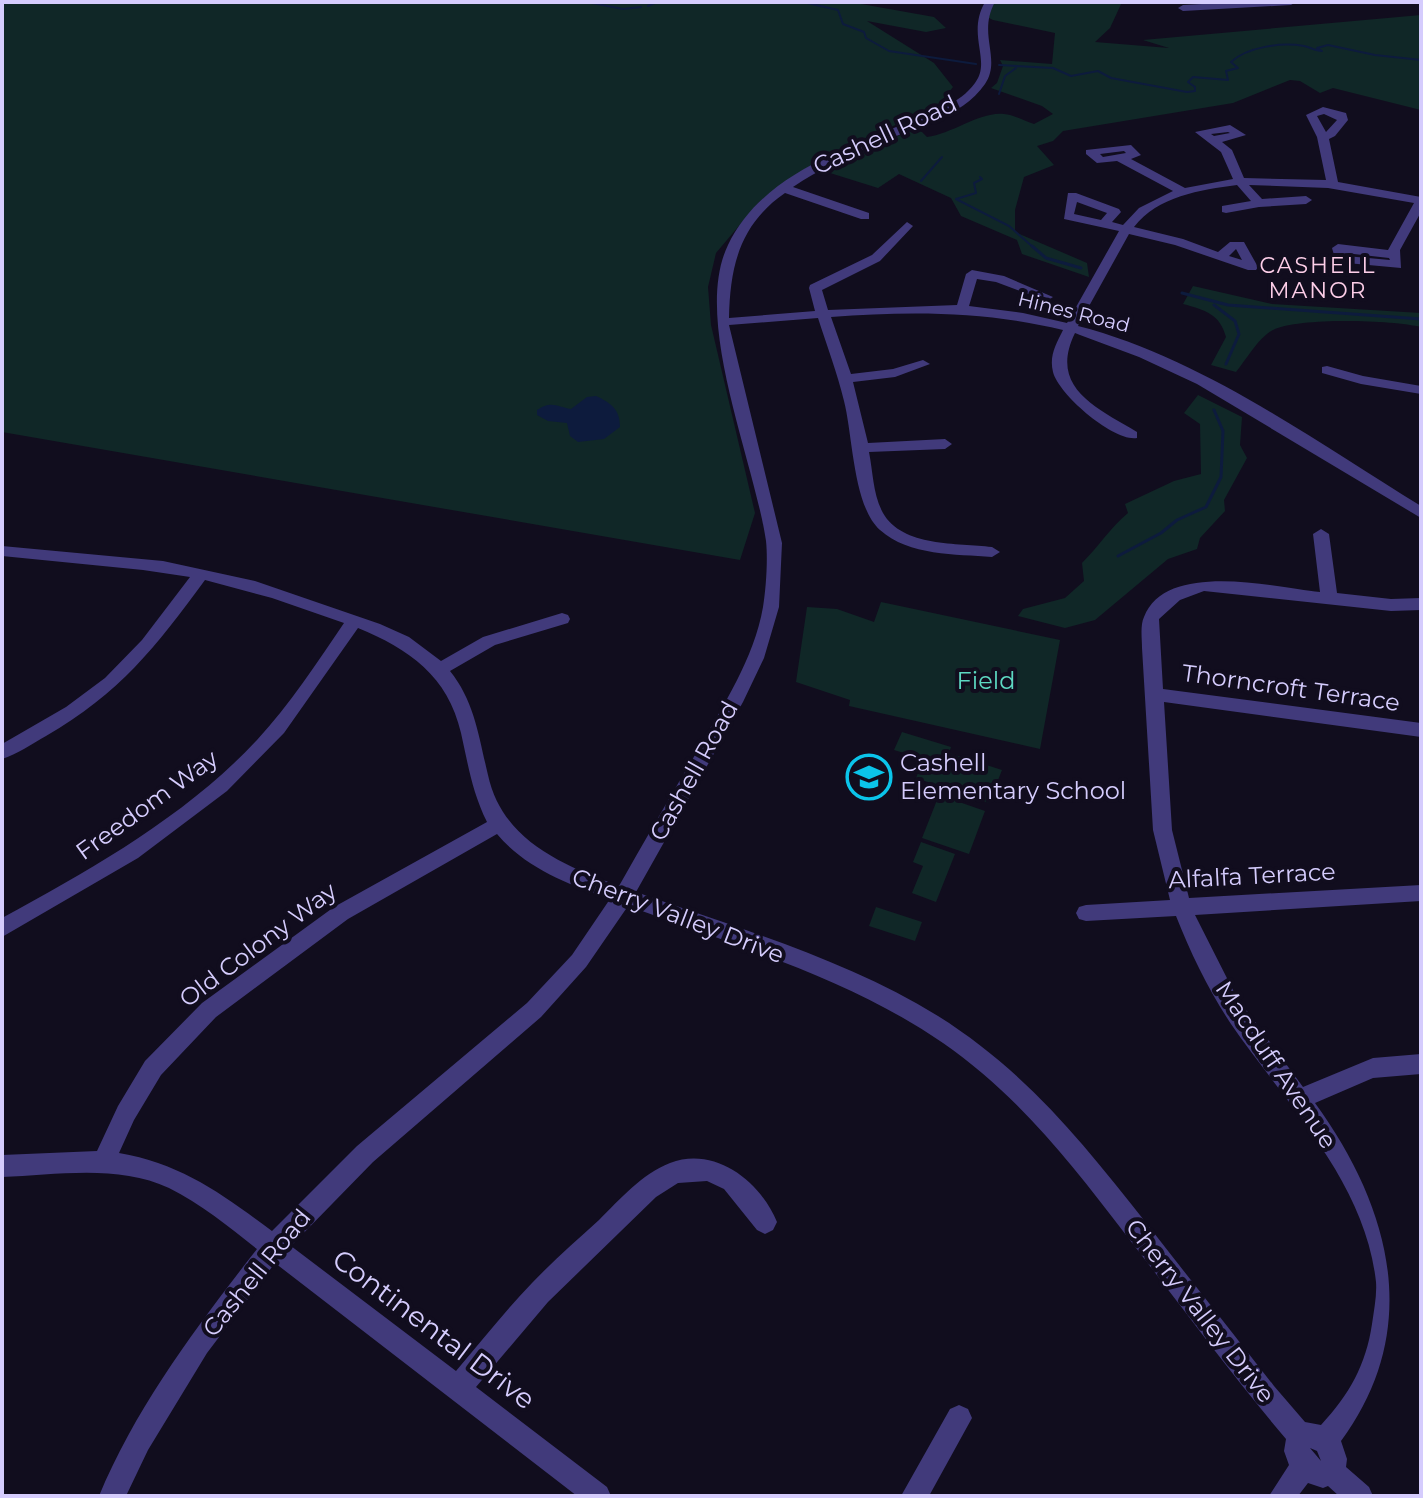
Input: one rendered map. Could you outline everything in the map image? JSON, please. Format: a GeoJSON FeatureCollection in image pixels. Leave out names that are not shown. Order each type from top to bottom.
{"type":"FeatureCollection","features":[{"type":"Feature","properties":{"kind":"street","name":"Cashell Road"},"geometry":{"type":"LineString","coordinates":[[112,1496],[139,1441],[198,1344],[273,1247],[365,1154],[534,1010],[579,961],[624,895],[734,702],[756,658],[771,607],[774,543],[769,511],[722,322],[720,296],[725,262],[748,221],[783,188],[829,159],[964,99],[979,85],[988,67],[981,25],[990,2]]}},
{"type":"Feature","properties":{"kind":"street"},"geometry":{"type":"LineString","coordinates":[[1183,8],[1291,2]]}},
{"type":"Feature","properties":{"kind":"street"},"geometry":{"type":"LineString","coordinates":[[1323,137],[1333,187]]}},
{"type":"Feature","properties":{"kind":"street"},"geometry":{"type":"LineString","coordinates":[[1212,140],[1226,150],[1237,176],[1259,203]]}},
{"type":"Feature","properties":{"kind":"street"},"geometry":{"type":"LineString","coordinates":[[1119,157],[1184,192]]}},
{"type":"Feature","properties":{"kind":"street"},"geometry":{"type":"LineString","coordinates":[[1132,435],[1082,405],[1062,378],[1059,354],[1125,230],[1143,210],[1184,192],[1237,176]]}},
{"type":"Feature","properties":{"kind":"street"},"geometry":{"type":"LineString","coordinates":[[1169,183],[1237,176],[1385,192],[1421,201],[1394,250],[1396,260]]}},
{"type":"Feature","properties":{"kind":"street"},"geometry":{"type":"LineString","coordinates":[[783,188],[865,216]]}},
{"type":"Feature","properties":{"kind":"street"},"geometry":{"type":"LineString","coordinates":[[1226,209],[1306,200]]}},
{"type":"Feature","properties":{"kind":"street"},"geometry":{"type":"LineString","coordinates":[[1104,224],[1179,242],[1220,257]]}},
{"type":"Feature","properties":{"kind":"street"},"geometry":{"type":"LineString","coordinates":[[907,226],[876,258],[815,288],[846,379],[862,448],[870,504],[877,518],[888,529],[923,544],[992,552]]}},
{"type":"Feature","properties":{"kind":"street"},"geometry":{"type":"LineString","coordinates":[[962,309],[978,260]]}},
{"type":"Feature","properties":{"kind":"street"},"geometry":{"type":"LineString","coordinates":[[972,274],[999,279],[1047,297]]}},
{"type":"Feature","properties":{"kind":"street","name":"Hines Road"},"geometry":{"type":"LineString","coordinates":[[722,322],[962,309],[1025,317],[1072,328],[1136,349],[1191,374],[1421,513]]}},
{"type":"Feature","properties":{"kind":"street"},"geometry":{"type":"LineString","coordinates":[[846,379],[895,373],[923,364]]}},
{"type":"Feature","properties":{"kind":"street"},"geometry":{"type":"LineString","coordinates":[[1327,370],[1361,380],[1421,390]]}},
{"type":"Feature","properties":{"kind":"street"},"geometry":{"type":"LineString","coordinates":[[862,448],[945,444]]}},
{"type":"Feature","properties":{"kind":"street"},"geometry":{"type":"LineString","coordinates":[[1321,534],[1329,597]]}},
{"type":"Feature","properties":{"kind":"street","name":"Cherry Valley Drive"},"geometry":{"type":"LineString","coordinates":[[2,551],[138,564],[201,574],[277,592],[355,620],[407,644],[440,669],[461,702],[479,785],[497,825],[512,841],[536,858],[908,1009],[983,1060],[1036,1106],[1067,1140],[1265,1395],[1313,1438]]}},
{"type":"Feature","properties":{"kind":"street"},"geometry":{"type":"LineString","coordinates":[[2,752],[65,716],[112,682],[147,644],[201,574]]}},
{"type":"Feature","properties":{"kind":"street","name":"Macduff Avenue"},"geometry":{"type":"LineString","coordinates":[[1313,1438],[1352,1412],[1374,1372],[1382,1347],[1388,1284],[1378,1236],[1358,1185],[1236,1014],[1201,950],[1182,906],[1171,873],[1160,817],[1151,618],[1162,602],[1174,593],[1204,585],[1391,605],[1421,604]]}},
{"type":"Feature","properties":{"kind":"street"},"geometry":{"type":"LineString","coordinates":[[440,669],[489,641],[562,619]]}},
{"type":"Feature","properties":{"kind":"street","name":"Freedom Way"},"geometry":{"type":"LineString","coordinates":[[2,928],[146,841],[198,804],[248,760],[284,722],[355,620]]}},
{"type":"Feature","properties":{"kind":"street","name":"Thorncroft Terrace"},"geometry":{"type":"LineString","coordinates":[[1154,694],[1421,730]]}},
{"type":"Feature","properties":{"kind":"street","name":"Old Colony Way"},"geometry":{"type":"LineString","coordinates":[[104,1162],[126,1113],[153,1068],[209,1010],[341,913],[497,825]]}},
{"type":"Feature","properties":{"kind":"street","name":"Alfalfa Terrace"},"geometry":{"type":"LineString","coordinates":[[1086,913],[1421,893]]}},
{"type":"Feature","properties":{"kind":"street"},"geometry":{"type":"LineString","coordinates":[[1300,1100],[1350,1075],[1400,1062],[1421,1064]]}},
{"type":"Feature","properties":{"kind":"street","name":"Continental Drive"},"geometry":{"type":"LineString","coordinates":[[2,1166],[104,1162],[173,1178],[216,1203],[598,1496]]}},
{"type":"Feature","properties":{"kind":"street"},"geometry":{"type":"LineString","coordinates":[[459,1387],[539,1293],[648,1189],[674,1173],[708,1170],[732,1181],[765,1222]]}},
{"type":"Feature","properties":{"kind":"street"},"geometry":{"type":"LineString","coordinates":[[914,1496],[959,1418]]}},
{"type":"Feature","properties":{"kind":"street"},"geometry":{"type":"LineString","coordinates":[[1313,1438],[1335,1457],[1331,1472],[1323,1475],[1304,1467],[1297,1445],[1313,1438]]}},
{"type":"Feature","properties":{"kind":"street"},"geometry":{"type":"LineString","coordinates":[[1282,1496],[1304,1467]]}},
{"type":"Feature","properties":{"kind":"street"},"geometry":{"type":"LineString","coordinates":[[1331,1472],[1360,1496]]}},
{"type":"Feature","properties":{"kind":"green space"},"geometry":{"type":"Polygon","coordinates":[[[2,2],[850,2],[934,17],[946,28],[926,32],[867,21],[934,63],[953,87],[938,106],[824,157],[784,183],[759,202],[716,253],[708,287],[711,325],[755,513],[740,560],[2,432],[2,2]]]}},
{"type":"Feature","properties":{"kind":"green space"},"geometry":{"type":"Polygon","coordinates":[[[990,2],[1122,2],[1110,28],[1095,42],[1169,48],[1143,40],[1421,15],[1421,110],[1333,88],[1320,93],[1300,81],[1290,80],[1233,103],[1063,131],[1053,141],[1037,146],[1054,165],[1024,177],[1015,210],[1015,232],[1087,263],[1089,277],[1022,254],[1017,240],[961,216],[951,198],[899,174],[878,188],[830,173],[828,166],[912,130],[922,132],[927,137],[995,114],[1034,124],[1053,114],[1042,106],[991,88],[997,83],[1003,66],[1000,60],[1052,64],[1055,33],[993,20],[983,15],[990,2]]]}},
{"type":"Feature","properties":{"kind":"green space"},"geometry":{"type":"Polygon","coordinates":[[[1193,286],[1272,304],[1421,313],[1421,327],[1346,321],[1286,326],[1273,330],[1263,338],[1236,372],[1211,365],[1226,337],[1216,318],[1183,304],[1193,286]]]}},
{"type":"Feature","properties":{"kind":"green space"},"geometry":{"type":"Polygon","coordinates":[[[1198,395],[1242,417],[1240,445],[1247,458],[1224,500],[1225,511],[1200,538],[1197,549],[1168,559],[1095,620],[1065,628],[1018,616],[1023,609],[1065,598],[1084,581],[1082,563],[1128,513],[1125,504],[1174,481],[1201,474],[1200,424],[1184,413],[1198,395]]]}},
{"type":"Feature","properties":{"kind":"green space","name":"Field"},"geometry":{"type":"Polygon","coordinates":[[[881,602],[1060,640],[1040,749],[849,706],[850,700],[796,682],[807,607],[837,609],[874,622],[881,602]]]}},
{"type":"Feature","properties":{"kind":"green space"},"geometry":{"type":"Polygon","coordinates":[[[902,732],[951,747],[949,753],[1002,770],[989,803],[916,778],[924,759],[894,750],[902,732]]]}},
{"type":"Feature","properties":{"kind":"green space"},"geometry":{"type":"Polygon","coordinates":[[[939,795],[985,811],[969,854],[922,838],[939,795]]]}},
{"type":"Feature","properties":{"kind":"green space"},"geometry":{"type":"Polygon","coordinates":[[[921,842],[955,854],[936,902],[912,893],[923,866],[913,862],[921,842]]]}},
{"type":"Feature","properties":{"kind":"green space"},"geometry":{"type":"Polygon","coordinates":[[[876,907],[922,922],[915,941],[869,926],[876,907]]]}},
{"type":"Feature","properties":{"kind":"water"},"geometry":{"type":"Polygon","coordinates":[[[596,396],[614,407],[620,421],[620,427],[604,439],[578,442],[570,436],[567,423],[548,421],[537,415],[537,410],[547,405],[571,409],[587,397],[596,396]]]}},
{"type":"Feature","properties":{"kind":"waterway"},"geometry":{"type":"LineString","coordinates":[[587,2],[623,9],[641,7]]}},
{"type":"Feature","properties":{"kind":"waterway"},"geometry":{"type":"LineString","coordinates":[[648,6],[657,2]]}},
{"type":"Feature","properties":{"kind":"waterway"},"geometry":{"type":"LineString","coordinates":[[803,2],[838,10],[843,24],[864,32],[866,38],[889,51],[976,64]]}},
{"type":"Feature","properties":{"kind":"waterway"},"geometry":{"type":"LineString","coordinates":[[999,65],[1053,68],[1071,76],[1098,71],[1111,78],[1187,92],[1195,91],[1195,87],[1188,82],[1193,77],[1228,80],[1226,71],[1238,68],[1231,62],[1255,49],[1275,45],[1304,46],[1322,51],[1317,48],[1328,45],[1421,60]]}},
{"type":"Feature","properties":{"kind":"waterway"},"geometry":{"type":"LineString","coordinates":[[999,94],[1005,76],[1016,68]]}},
{"type":"Feature","properties":{"kind":"waterway"},"geometry":{"type":"LineString","coordinates":[[921,181],[942,157]]}},
{"type":"Feature","properties":{"kind":"waterway"},"geometry":{"type":"LineString","coordinates":[[980,177],[982,179],[974,183],[976,193],[956,199],[1009,226],[1034,248]]}},
{"type":"Feature","properties":{"kind":"waterway"},"geometry":{"type":"LineString","coordinates":[[1032,246],[1046,258],[1081,268]]}},
{"type":"Feature","properties":{"kind":"waterway"},"geometry":{"type":"LineString","coordinates":[[1182,293],[1228,305],[1421,319]]}},
{"type":"Feature","properties":{"kind":"waterway"},"geometry":{"type":"LineString","coordinates":[[1214,305],[1235,321],[1239,334],[1226,364]]}},
{"type":"Feature","properties":{"kind":"waterway"},"geometry":{"type":"LineString","coordinates":[[1118,556],[1161,533],[1177,520],[1206,507],[1221,477],[1223,431],[1214,410]]}},
{"type":"Feature","properties":{"kind":"place","name":"Cashell Elementary School"},"geometry":{"type":"Point","coordinates":[869,777]}},
{"type":"Feature","properties":{"kind":"district","name":"CASHELL MANOR"},"geometry":{"type":"Point","coordinates":[1318,278]}}]}
